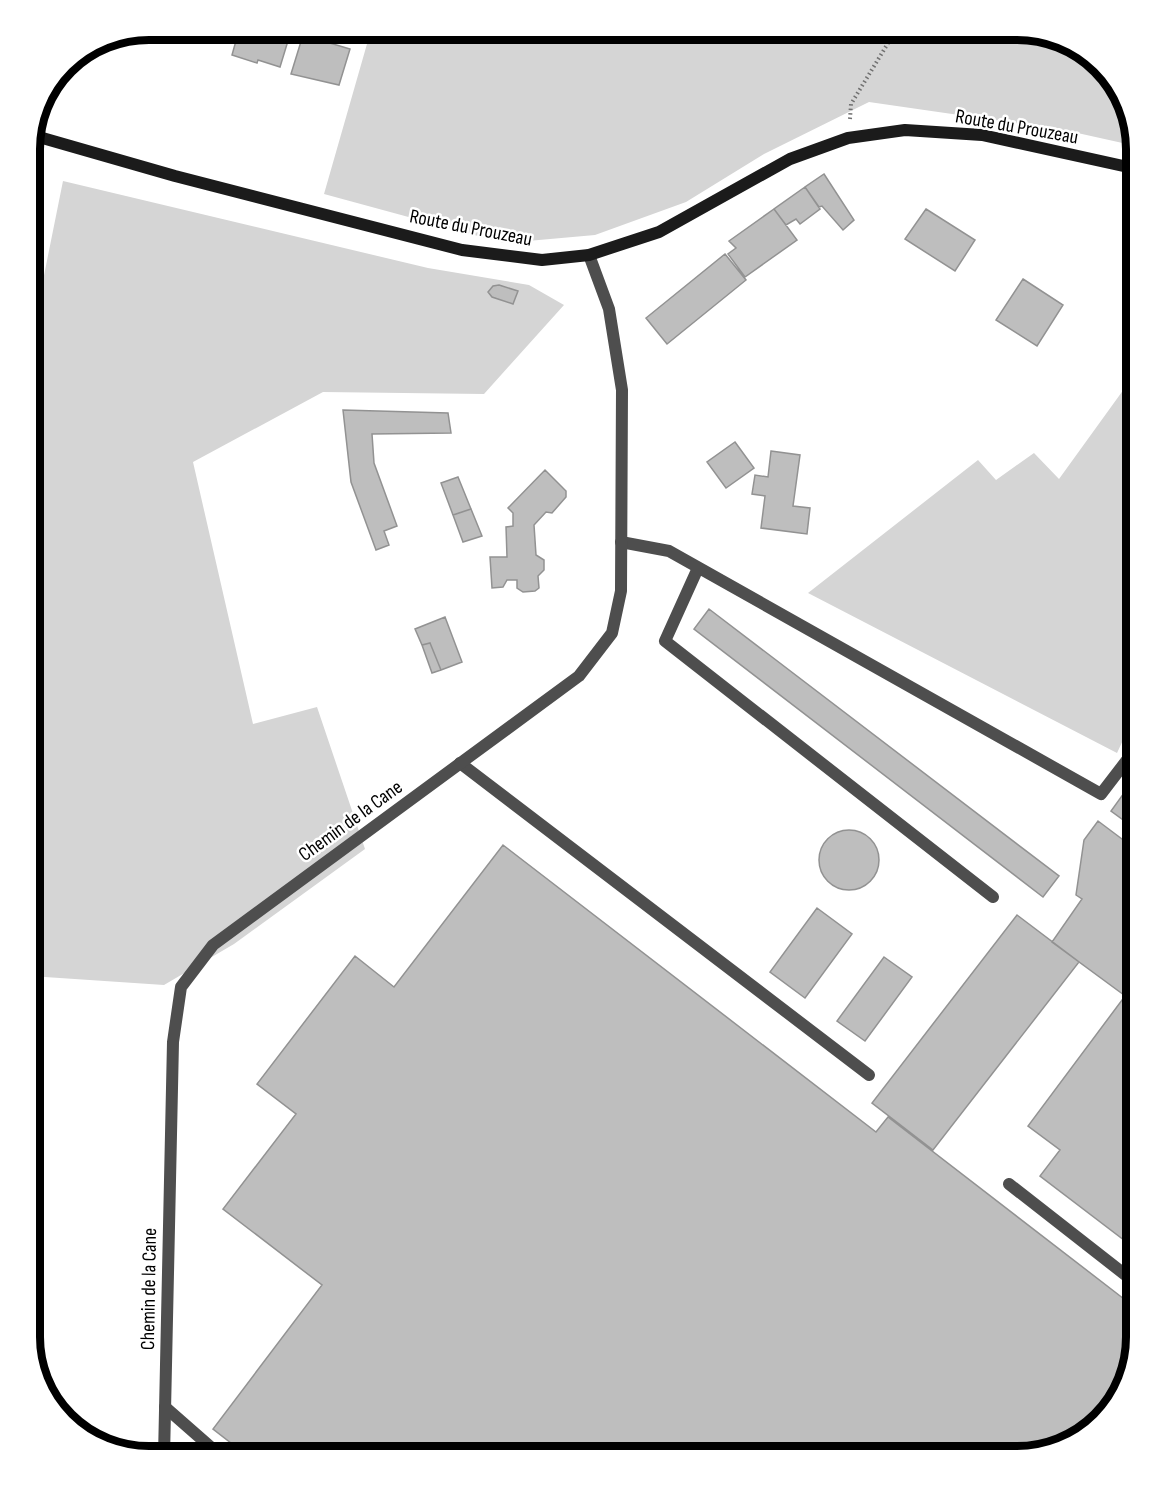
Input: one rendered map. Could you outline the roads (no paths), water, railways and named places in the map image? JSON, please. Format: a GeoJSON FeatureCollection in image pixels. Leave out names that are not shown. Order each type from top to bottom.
{"type":"FeatureCollection","features":[{"type":"Feature","properties":{"kind":"street","name":"Route du Prouzeau"},"geometry":{"type":"LineString","coordinates":[[42,138],[175,176],[462,249],[542,260],[590,255],[659,232],[790,159],[848,138],[905,130],[982,135],[1126,167]]}},
{"type":"Feature","properties":{"kind":"street","name":"Chemin de la Cane"},"geometry":{"type":"LineString","coordinates":[[164,1446],[173,1042],[181,987],[213,945],[579,676],[612,633],[621,591],[622,390],[609,309],[590,255]]}},
{"type":"Feature","properties":{"kind":"street"},"geometry":{"type":"LineString","coordinates":[[621,542],[669,551],[1101,794],[1126,761]]}},
{"type":"Feature","properties":{"kind":"street"},"geometry":{"type":"LineString","coordinates":[[698,568],[664,641],[993,897]]}},
{"type":"Feature","properties":{"kind":"street"},"geometry":{"type":"LineString","coordinates":[[460,763],[869,1076]]}},
{"type":"Feature","properties":{"kind":"street"},"geometry":{"type":"LineString","coordinates":[[1009,1184],[1126,1275]]}},
{"type":"Feature","properties":{"kind":"street"},"geometry":{"type":"LineString","coordinates":[[165,1407],[209,1446]]}}]}
